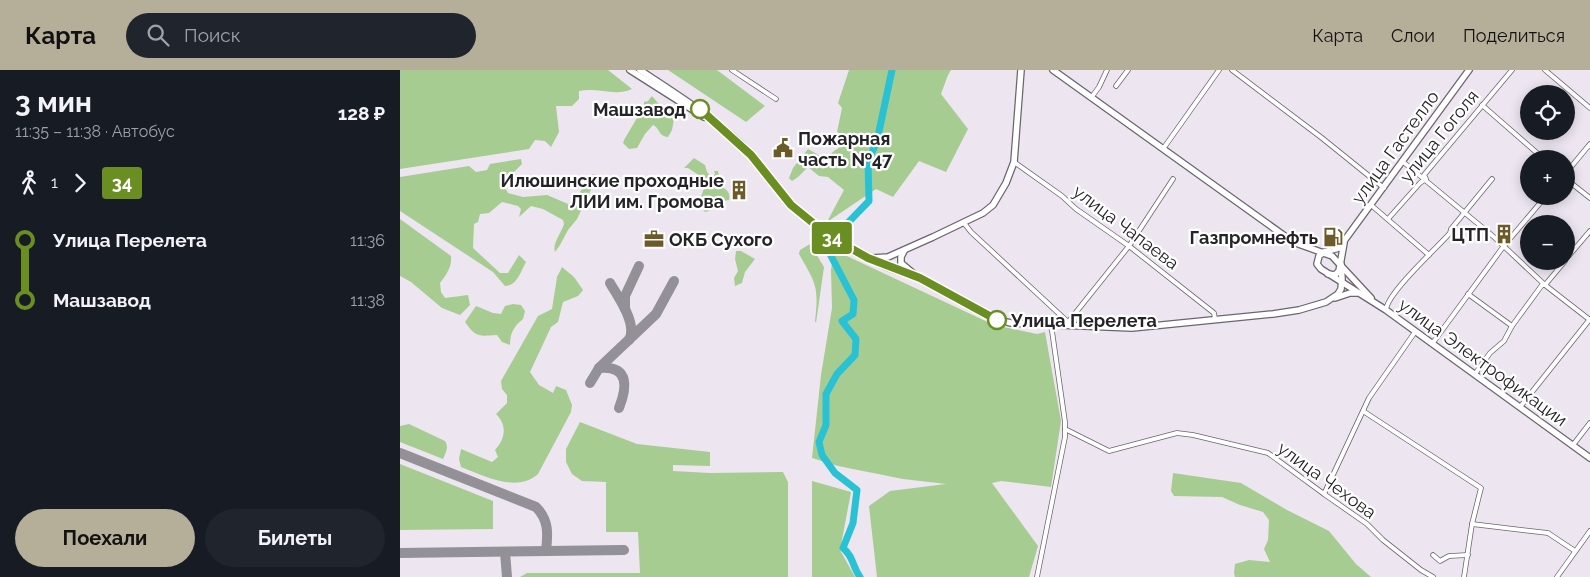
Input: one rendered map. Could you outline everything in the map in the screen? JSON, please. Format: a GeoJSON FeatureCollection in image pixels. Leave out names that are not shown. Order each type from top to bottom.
{"type":"FeatureCollection","features":[{"type":"Feature","properties":{"kind":"main road"},"geometry":{"type":"LineString","coordinates":[[630,70],[724,130]]}},
{"type":"Feature","properties":{"kind":"main road"},"geometry":{"type":"LineString","coordinates":[[640,70],[700,109],[724,130],[751,155],[791,205],[829,236],[868,258],[920,278]]}},
{"type":"Feature","properties":{"kind":"main road"},"geometry":{"type":"LineString","coordinates":[[888,257],[964,223],[983,213],[993,205],[1006,184],[1014,162],[1021,70]]}},
{"type":"Feature","properties":{"kind":"main road"},"geometry":{"type":"LineString","coordinates":[[1053,70],[1293,242],[1332,256],[1362,289],[1384,309]]}},
{"type":"Feature","properties":{"kind":"main road","name":"улица Гастелло"},"geometry":{"type":"LineString","coordinates":[[1324,252],[1339,248],[1469,70]]}},
{"type":"Feature","properties":{"kind":"main road","name":"улица Гастелло"},"geometry":{"type":"LineString","coordinates":[[1342,283],[1341,264],[1344,241]]}},
{"type":"Feature","properties":{"kind":"main road"},"geometry":{"type":"LineString","coordinates":[[906,249],[901,256],[901,263],[920,278],[999,320],[1011,323],[1070,323],[1132,328],[1299,310],[1345,294],[1357,293]]}},
{"type":"Feature","properties":{"kind":"main road"},"geometry":{"type":"LineString","coordinates":[[1324,252],[1319,256],[1317,264],[1328,274],[1384,309]]}},
{"type":"Feature","properties":{"kind":"main road"},"geometry":{"type":"LineString","coordinates":[[868,258],[888,257],[896,259],[898,265],[893,268],[886,266]]}},
{"type":"Feature","properties":{"kind":"main road"},"geometry":{"type":"LineString","coordinates":[[1328,274],[1335,275],[1338,273],[1341,264]]}},
{"type":"Feature","properties":{"kind":"main road"},"geometry":{"type":"LineString","coordinates":[[1326,302],[1338,294],[1342,283]]}},
{"type":"Feature","properties":{"kind":"main road","name":"улица Электрофикации"},"geometry":{"type":"LineString","coordinates":[[1384,309],[1590,458]]}},
{"type":"Feature","properties":{"kind":"street"},"geometry":{"type":"LineString","coordinates":[[732,70],[776,99]]}},
{"type":"Feature","properties":{"kind":"street"},"geometry":{"type":"LineString","coordinates":[[1091,98],[1107,70]]}},
{"type":"Feature","properties":{"kind":"street"},"geometry":{"type":"LineString","coordinates":[[1116,86],[1128,70]]}},
{"type":"Feature","properties":{"kind":"street"},"geometry":{"type":"LineString","coordinates":[[1163,149],[1219,70]]}},
{"type":"Feature","properties":{"kind":"street"},"geometry":{"type":"LineString","coordinates":[[1232,70],[1384,188]]}},
{"type":"Feature","properties":{"kind":"street","name":"улица Гоголя"},"geometry":{"type":"LineString","coordinates":[[1388,219],[1420,183],[1426,179],[1424,175],[1512,70]]}},
{"type":"Feature","properties":{"kind":"street"},"geometry":{"type":"LineString","coordinates":[[1545,70],[1590,108]]}},
{"type":"Feature","properties":{"kind":"street"},"geometry":{"type":"LineString","coordinates":[[1482,105],[1534,150]]}},
{"type":"Feature","properties":{"kind":"street"},"geometry":{"type":"LineString","coordinates":[[1575,162],[1590,144]]}},
{"type":"Feature","properties":{"kind":"street"},"geometry":{"type":"LineString","coordinates":[[1402,161],[1494,237],[1545,285],[1590,319],[1544,380],[1520,408]]}},
{"type":"Feature","properties":{"kind":"street","name":"улица Чапаева"},"geometry":{"type":"LineString","coordinates":[[1014,162],[1129,246],[1214,313],[1215,319]]}},
{"type":"Feature","properties":{"kind":"street"},"geometry":{"type":"LineString","coordinates":[[1384,309],[1386,304],[1450,233],[1451,229],[1492,179]]}},
{"type":"Feature","properties":{"kind":"street"},"geometry":{"type":"LineString","coordinates":[[964,223],[971,232],[1070,323],[1129,246],[1173,180]]}},
{"type":"Feature","properties":{"kind":"street"},"geometry":{"type":"LineString","coordinates":[[1575,186],[1590,198]]}},
{"type":"Feature","properties":{"kind":"street"},"geometry":{"type":"LineString","coordinates":[[1371,205],[1429,255]]}},
{"type":"Feature","properties":{"kind":"street"},"geometry":{"type":"LineString","coordinates":[[1432,344],[1503,247],[1538,205]]}},
{"type":"Feature","properties":{"kind":"street"},"geometry":{"type":"LineString","coordinates":[[1575,249],[1590,231]]}},
{"type":"Feature","properties":{"kind":"street"},"geometry":{"type":"LineString","coordinates":[[1475,374],[1490,353],[1504,341],[1512,326],[1542,285],[1545,285],[1558,270]]}},
{"type":"Feature","properties":{"kind":"street"},"geometry":{"type":"LineString","coordinates":[[1468,294],[1512,326]]}},
{"type":"Feature","properties":{"kind":"street"},"geometry":{"type":"LineString","coordinates":[[1037,577],[1065,429],[1050,324]]}},
{"type":"Feature","properties":{"kind":"street"},"geometry":{"type":"LineString","coordinates":[[1324,494],[1372,393],[1415,332]]}},
{"type":"Feature","properties":{"kind":"street"},"geometry":{"type":"LineString","coordinates":[[1362,411],[1481,488],[1472,524],[1464,577]]}},
{"type":"Feature","properties":{"kind":"street"},"geometry":{"type":"LineString","coordinates":[[1573,445],[1590,423]]}},
{"type":"Feature","properties":{"kind":"street","name":"улица Чехова"},"geometry":{"type":"LineString","coordinates":[[1065,429],[1109,451],[1177,433],[1268,453],[1368,524],[1383,540],[1433,577]]}},
{"type":"Feature","properties":{"kind":"street"},"geometry":{"type":"LineString","coordinates":[[1472,524],[1548,534],[1575,551]]}},
{"type":"Feature","properties":{"kind":"street"},"geometry":{"type":"LineString","coordinates":[[1557,577],[1590,531]]}},
{"type":"Feature","properties":{"kind":"street"},"geometry":{"type":"LineString","coordinates":[[1433,555],[1440,561],[1449,556],[1468,555]]}},
{"type":"Feature","properties":{"kind":"green space"},"geometry":{"type":"Polygon","coordinates":[[[400,70],[608,70],[632,89],[619,92],[579,91],[579,99],[572,106],[556,106],[559,132],[551,147],[545,141],[535,140],[529,149],[400,169],[400,70]]]}},
{"type":"Feature","properties":{"kind":"green space"},"geometry":{"type":"Polygon","coordinates":[[[668,70],[717,70],[765,106],[746,122],[668,70]]]}},
{"type":"Feature","properties":{"kind":"green space"},"geometry":{"type":"Polygon","coordinates":[[[849,70],[951,70],[941,94],[968,129],[946,172],[919,161],[893,197],[876,189],[827,222],[844,190],[828,177],[819,176],[808,167],[792,181],[789,178],[793,168],[808,149],[826,159],[850,139],[837,132],[842,108],[838,103],[849,70]]]}},
{"type":"Feature","properties":{"kind":"green space"},"geometry":{"type":"Polygon","coordinates":[[[652,96],[658,103],[675,114],[672,130],[668,137],[661,134],[653,125],[637,148],[629,149],[623,143],[624,140],[644,106],[644,102],[648,101],[652,96]]]}},
{"type":"Feature","properties":{"kind":"green space"},"geometry":{"type":"Polygon","coordinates":[[[694,158],[705,165],[707,172],[712,178],[715,174],[714,171],[718,171],[721,186],[729,194],[729,200],[718,203],[705,212],[702,208],[701,200],[706,180],[688,168],[684,168],[694,158]]]}},
{"type":"Feature","properties":{"kind":"green space"},"geometry":{"type":"Polygon","coordinates":[[[521,159],[522,164],[507,179],[504,186],[508,193],[523,197],[547,195],[573,206],[580,201],[580,192],[591,175],[595,174],[597,177],[577,219],[555,252],[556,241],[564,224],[563,220],[543,209],[531,206],[519,217],[521,209],[518,206],[502,202],[489,213],[480,214],[478,222],[474,224],[473,248],[500,273],[508,273],[519,255],[526,262],[513,284],[505,286],[493,272],[400,211],[400,177],[469,166],[476,172],[487,170],[490,164],[521,159]]]}},
{"type":"Feature","properties":{"kind":"green space"},"geometry":{"type":"Polygon","coordinates":[[[400,219],[451,256],[450,268],[440,283],[441,292],[445,298],[468,295],[470,305],[460,315],[442,308],[411,282],[400,276],[400,219]]]}},
{"type":"Feature","properties":{"kind":"green space"},"geometry":{"type":"Polygon","coordinates":[[[810,244],[824,267],[816,323],[817,300],[815,286],[799,254],[800,250],[810,244]]]}},
{"type":"Feature","properties":{"kind":"green space"},"geometry":{"type":"Polygon","coordinates":[[[834,250],[994,325],[1037,334],[1045,332],[1061,421],[1051,487],[1001,481],[992,483],[1038,546],[1029,577],[877,577],[869,506],[890,491],[946,484],[903,479],[838,466],[812,458],[821,375],[832,308],[831,270],[834,250]]]}},
{"type":"Feature","properties":{"kind":"green space"},"geometry":{"type":"Polygon","coordinates":[[[736,251],[741,251],[755,259],[745,272],[742,283],[735,286],[734,278],[738,271],[735,259],[736,251]]]}},
{"type":"Feature","properties":{"kind":"green space"},"geometry":{"type":"Polygon","coordinates":[[[562,267],[574,277],[583,290],[578,296],[563,302],[558,322],[551,327],[530,372],[539,385],[553,393],[556,386],[566,390],[572,405],[571,412],[538,474],[530,480],[510,483],[480,475],[461,467],[459,459],[461,449],[492,462],[498,457],[495,450],[504,432],[500,418],[496,414],[507,403],[507,395],[502,389],[501,381],[538,316],[552,309],[557,277],[562,267]]]}},
{"type":"Feature","properties":{"kind":"green space"},"geometry":{"type":"Polygon","coordinates":[[[521,305],[525,311],[523,319],[513,330],[510,345],[502,342],[497,335],[478,335],[465,322],[476,306],[501,314],[505,306],[521,305]]]}},
{"type":"Feature","properties":{"kind":"green space"},"geometry":{"type":"Polygon","coordinates":[[[580,422],[637,444],[710,452],[710,466],[673,465],[673,471],[710,473],[783,472],[788,482],[788,577],[520,577],[527,573],[640,573],[638,532],[606,532],[606,482],[582,481],[572,474],[566,462],[566,449],[580,422]]]}},
{"type":"Feature","properties":{"kind":"green space"},"geometry":{"type":"Polygon","coordinates":[[[409,424],[445,441],[447,447],[443,459],[400,442],[400,426],[409,424]]]}},
{"type":"Feature","properties":{"kind":"green space"},"geometry":{"type":"Polygon","coordinates":[[[400,464],[493,501],[493,529],[400,530],[400,464]]]}},
{"type":"Feature","properties":{"kind":"green space"},"geometry":{"type":"Polygon","coordinates":[[[1173,473],[1241,483],[1287,510],[1329,531],[1356,564],[1371,577],[1235,577],[1235,564],[1249,560],[1270,562],[1264,549],[1268,540],[1269,520],[1263,512],[1222,497],[1174,496],[1171,491],[1173,473]]]}},
{"type":"Feature","properties":{"kind":"green space"},"geometry":{"type":"Polygon","coordinates":[[[812,481],[851,492],[840,550],[855,577],[812,577],[812,481]]]}},
{"type":"Feature","properties":{"kind":"waterway"},"geometry":{"type":"LineString","coordinates":[[860,577],[849,555],[843,548],[853,523],[857,490],[835,473],[822,455],[819,442],[826,425],[826,394],[837,374],[855,355],[856,339],[842,321],[853,314],[854,300],[830,254],[831,245],[838,233],[869,201],[868,161],[877,141],[892,70]]}},
{"type":"Feature","properties":{"kind":"taxiway"},"geometry":{"type":"LineString","coordinates":[[625,309],[625,296],[639,266]]}},
{"type":"Feature","properties":{"kind":"taxiway"},"geometry":{"type":"LineString","coordinates":[[590,383],[599,368],[656,314],[674,281]]}},
{"type":"Feature","properties":{"kind":"taxiway"},"geometry":{"type":"LineString","coordinates":[[610,283],[629,319],[631,326],[629,340]]}},
{"type":"Feature","properties":{"kind":"taxiway"},"geometry":{"type":"LineString","coordinates":[[599,368],[616,370],[624,379],[624,393],[619,408]]}},
{"type":"Feature","properties":{"kind":"taxiway"},"geometry":{"type":"LineString","coordinates":[[400,453],[536,507],[543,517],[547,528],[546,551]]}},
{"type":"Feature","properties":{"kind":"taxiway"},"geometry":{"type":"LineString","coordinates":[[400,553],[624,550]]}},
{"type":"Feature","properties":{"kind":"taxiway"},"geometry":{"type":"LineString","coordinates":[[505,552],[507,577]]}},
{"type":"Feature","properties":{"kind":"bus line","name":"34"},"geometry":{"type":"LineString","coordinates":[[700,109],[751,155],[791,205],[814,226],[868,258],[941,288],[997,320]]}},
{"type":"Feature","properties":{"kind":"place","name":"Машзавод"},"geometry":{"type":"Point","coordinates":[700,109]}},
{"type":"Feature","properties":{"kind":"place","name":"Пожарная часть №47"},"geometry":{"type":"Point","coordinates":[783,148]}},
{"type":"Feature","properties":{"kind":"place","name":"Илюшинские проходные ЛИИ им. Громова"},"geometry":{"type":"Point","coordinates":[739,190]}},
{"type":"Feature","properties":{"kind":"place","name":"ЦТП"},"geometry":{"type":"Point","coordinates":[1504,234]}},
{"type":"Feature","properties":{"kind":"place","name":"Газпромнефть"},"geometry":{"type":"Point","coordinates":[1333,237]}},
{"type":"Feature","properties":{"kind":"place","name":"ОКБ Сухого"},"geometry":{"type":"Point","coordinates":[654,239]}},
{"type":"Feature","properties":{"kind":"place","name":"Улица Перелета"},"geometry":{"type":"Point","coordinates":[997,320]}}]}
